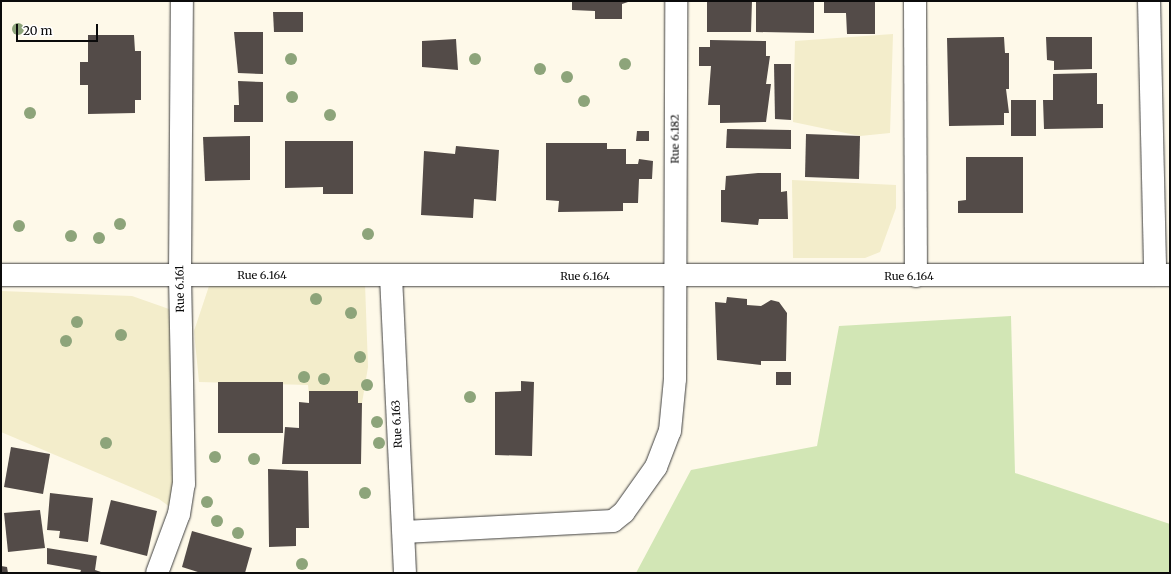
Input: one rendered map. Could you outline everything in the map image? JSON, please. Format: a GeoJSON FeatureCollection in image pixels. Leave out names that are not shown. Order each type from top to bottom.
{"type":"FeatureCollection","features":[{"type":"Feature","properties":{"kind":"street","name":"Rue 6.161"},"geometry":{"type":"LineString","coordinates":[[157,573],[179,514],[184,484],[180,275],[182,1]]}},
{"type":"Feature","properties":{"kind":"street","name":"Rue 6.182"},"geometry":{"type":"LineString","coordinates":[[404,532],[613,521],[620,517],[656,467],[670,431],[675,379],[674,277],[676,1]]}},
{"type":"Feature","properties":{"kind":"street"},"geometry":{"type":"LineString","coordinates":[[915,1],[916,276]]}},
{"type":"Feature","properties":{"kind":"street"},"geometry":{"type":"LineString","coordinates":[[1149,1],[1163,275]]}},
{"type":"Feature","properties":{"kind":"street","name":"Rue 6.164"},"geometry":{"type":"LineString","coordinates":[[1,275],[674,277],[1163,275]]}},
{"type":"Feature","properties":{"kind":"street","name":"Rue 6.163"},"geometry":{"type":"LineString","coordinates":[[391,276],[405,573]]}},
{"type":"Feature","properties":{"kind":"shaded area"},"geometry":{"type":"Polygon","coordinates":[[[893,34],[890,133],[860,136],[793,122],[795,41],[893,34]]]}},
{"type":"Feature","properties":{"kind":"shaded area"},"geometry":{"type":"Polygon","coordinates":[[[792,180],[896,185],[896,208],[880,252],[865,258],[793,258],[792,180]]]}},
{"type":"Feature","properties":{"kind":"shaded area"},"geometry":{"type":"Polygon","coordinates":[[[210,283],[365,283],[368,367],[362,403],[310,405],[308,385],[199,382],[194,331],[210,283]]]}},
{"type":"Feature","properties":{"kind":"shaded area"},"geometry":{"type":"Polygon","coordinates":[[[1,291],[132,296],[169,309],[183,319],[170,387],[177,464],[170,507],[159,499],[1,432],[1,291]]]}},
{"type":"Feature","properties":{"kind":"green space"},"geometry":{"type":"Polygon","coordinates":[[[1011,316],[1015,473],[1170,524],[1170,573],[636,573],[691,470],[817,446],[839,326],[1011,316]]]}},
{"type":"Feature","properties":{"kind":"building"},"geometry":{"type":"Polygon","coordinates":[[[572,1],[631,1],[622,4],[622,19],[595,19],[595,11],[572,10],[572,1]]]}},
{"type":"Feature","properties":{"kind":"building"},"geometry":{"type":"Polygon","coordinates":[[[707,1],[752,1],[751,32],[707,32],[707,1]]]}},
{"type":"Feature","properties":{"kind":"building"},"geometry":{"type":"Polygon","coordinates":[[[756,1],[814,1],[814,33],[756,32],[756,1]]]}},
{"type":"Feature","properties":{"kind":"building"},"geometry":{"type":"Polygon","coordinates":[[[824,1],[875,1],[875,34],[847,34],[846,13],[824,13],[824,1]]]}},
{"type":"Feature","properties":{"kind":"building"},"geometry":{"type":"Polygon","coordinates":[[[273,12],[303,12],[303,32],[274,32],[273,12]]]}},
{"type":"Feature","properties":{"kind":"building"},"geometry":{"type":"Polygon","coordinates":[[[234,32],[263,32],[263,74],[238,73],[234,32]]]}},
{"type":"Feature","properties":{"kind":"building"},"geometry":{"type":"Polygon","coordinates":[[[88,35],[134,35],[135,51],[141,51],[141,100],[135,100],[135,113],[88,114],[88,85],[80,85],[80,62],[88,62],[88,35]]]}},
{"type":"Feature","properties":{"kind":"building"},"geometry":{"type":"Polygon","coordinates":[[[1004,37],[1005,53],[1009,53],[1009,89],[1006,89],[1009,113],[1004,113],[1004,125],[949,126],[947,38],[1004,37]]]}},
{"type":"Feature","properties":{"kind":"building"},"geometry":{"type":"Polygon","coordinates":[[[1046,37],[1092,37],[1092,69],[1054,70],[1054,61],[1047,60],[1046,37]]]}},
{"type":"Feature","properties":{"kind":"building"},"geometry":{"type":"Polygon","coordinates":[[[456,39],[458,70],[422,67],[422,41],[456,39]]]}},
{"type":"Feature","properties":{"kind":"building"},"geometry":{"type":"Polygon","coordinates":[[[710,40],[766,41],[766,56],[770,56],[766,84],[771,84],[766,122],[720,123],[720,105],[708,105],[711,66],[699,66],[699,47],[710,47],[710,40]]]}},
{"type":"Feature","properties":{"kind":"building"},"geometry":{"type":"Polygon","coordinates":[[[774,64],[791,64],[791,120],[775,119],[774,64]]]}},
{"type":"Feature","properties":{"kind":"building"},"geometry":{"type":"Polygon","coordinates":[[[1097,73],[1097,104],[1103,104],[1103,128],[1044,129],[1043,100],[1053,100],[1053,74],[1097,73]]]}},
{"type":"Feature","properties":{"kind":"building"},"geometry":{"type":"Polygon","coordinates":[[[238,81],[263,82],[263,122],[234,122],[234,105],[239,105],[238,81]]]}},
{"type":"Feature","properties":{"kind":"building"},"geometry":{"type":"Polygon","coordinates":[[[1011,100],[1036,100],[1036,136],[1011,136],[1011,100]]]}},
{"type":"Feature","properties":{"kind":"building"},"geometry":{"type":"Polygon","coordinates":[[[727,129],[791,130],[791,149],[726,148],[727,129]]]}},
{"type":"Feature","properties":{"kind":"building"},"geometry":{"type":"Polygon","coordinates":[[[637,131],[649,131],[649,141],[636,141],[637,131]]]}},
{"type":"Feature","properties":{"kind":"building"},"geometry":{"type":"Polygon","coordinates":[[[806,134],[860,136],[859,179],[805,177],[806,134]]]}},
{"type":"Feature","properties":{"kind":"building"},"geometry":{"type":"Polygon","coordinates":[[[250,136],[250,180],[205,181],[203,137],[250,136]]]}},
{"type":"Feature","properties":{"kind":"building"},"geometry":{"type":"Polygon","coordinates":[[[285,141],[353,141],[353,194],[323,194],[323,187],[285,188],[285,141]]]}},
{"type":"Feature","properties":{"kind":"building"},"geometry":{"type":"Polygon","coordinates":[[[546,143],[607,143],[607,149],[626,149],[626,164],[638,164],[639,159],[653,161],[652,179],[639,179],[638,203],[623,203],[623,211],[558,212],[559,201],[546,200],[546,143]]]}},
{"type":"Feature","properties":{"kind":"building"},"geometry":{"type":"Polygon","coordinates":[[[456,146],[499,150],[496,201],[474,199],[473,218],[421,215],[424,151],[455,154],[456,146]]]}},
{"type":"Feature","properties":{"kind":"building"},"geometry":{"type":"Polygon","coordinates":[[[966,157],[1023,157],[1023,213],[958,213],[958,201],[966,200],[966,157]]]}},
{"type":"Feature","properties":{"kind":"building"},"geometry":{"type":"Polygon","coordinates":[[[758,173],[781,173],[781,192],[787,191],[788,219],[759,219],[758,225],[721,222],[721,190],[725,190],[726,176],[758,173]]]}},
{"type":"Feature","properties":{"kind":"building"},"geometry":{"type":"Polygon","coordinates":[[[727,297],[747,299],[747,305],[761,306],[771,300],[779,302],[787,313],[786,361],[761,361],[761,365],[717,360],[715,302],[726,303],[727,297]]]}},
{"type":"Feature","properties":{"kind":"building"},"geometry":{"type":"Polygon","coordinates":[[[776,372],[791,372],[791,385],[776,385],[776,372]]]}},
{"type":"Feature","properties":{"kind":"building"},"geometry":{"type":"Polygon","coordinates":[[[521,381],[534,382],[532,456],[495,455],[495,392],[521,391],[521,381]]]}},
{"type":"Feature","properties":{"kind":"building"},"geometry":{"type":"Polygon","coordinates":[[[218,382],[283,382],[283,433],[218,433],[218,382]]]}},
{"type":"Feature","properties":{"kind":"building"},"geometry":{"type":"Polygon","coordinates":[[[309,391],[358,391],[358,403],[362,403],[361,464],[282,464],[285,427],[299,428],[299,402],[309,403],[309,391]]]}},
{"type":"Feature","properties":{"kind":"building"},"geometry":{"type":"Polygon","coordinates":[[[11,447],[50,454],[43,494],[4,487],[11,447]]]}},
{"type":"Feature","properties":{"kind":"building"},"geometry":{"type":"Polygon","coordinates":[[[268,469],[308,471],[309,528],[296,528],[296,546],[269,547],[268,469]]]}},
{"type":"Feature","properties":{"kind":"building"},"geometry":{"type":"Polygon","coordinates":[[[50,493],[93,498],[88,542],[59,538],[60,531],[47,530],[50,493]]]}},
{"type":"Feature","properties":{"kind":"building"},"geometry":{"type":"Polygon","coordinates":[[[111,500],[157,511],[147,556],[100,544],[111,500]]]}},
{"type":"Feature","properties":{"kind":"building"},"geometry":{"type":"Polygon","coordinates":[[[40,510],[45,548],[8,552],[4,513],[40,510]]]}},
{"type":"Feature","properties":{"kind":"building"},"geometry":{"type":"Polygon","coordinates":[[[192,531],[252,548],[245,573],[201,573],[182,567],[192,531]]]}},
{"type":"Feature","properties":{"kind":"building"},"geometry":{"type":"Polygon","coordinates":[[[47,548],[97,556],[95,570],[104,573],[80,573],[81,570],[47,564],[47,548]]]}},
{"type":"Feature","properties":{"kind":"building"},"geometry":{"type":"Polygon","coordinates":[[[1,566],[7,567],[8,573],[1,573],[1,566]]]}}]}
